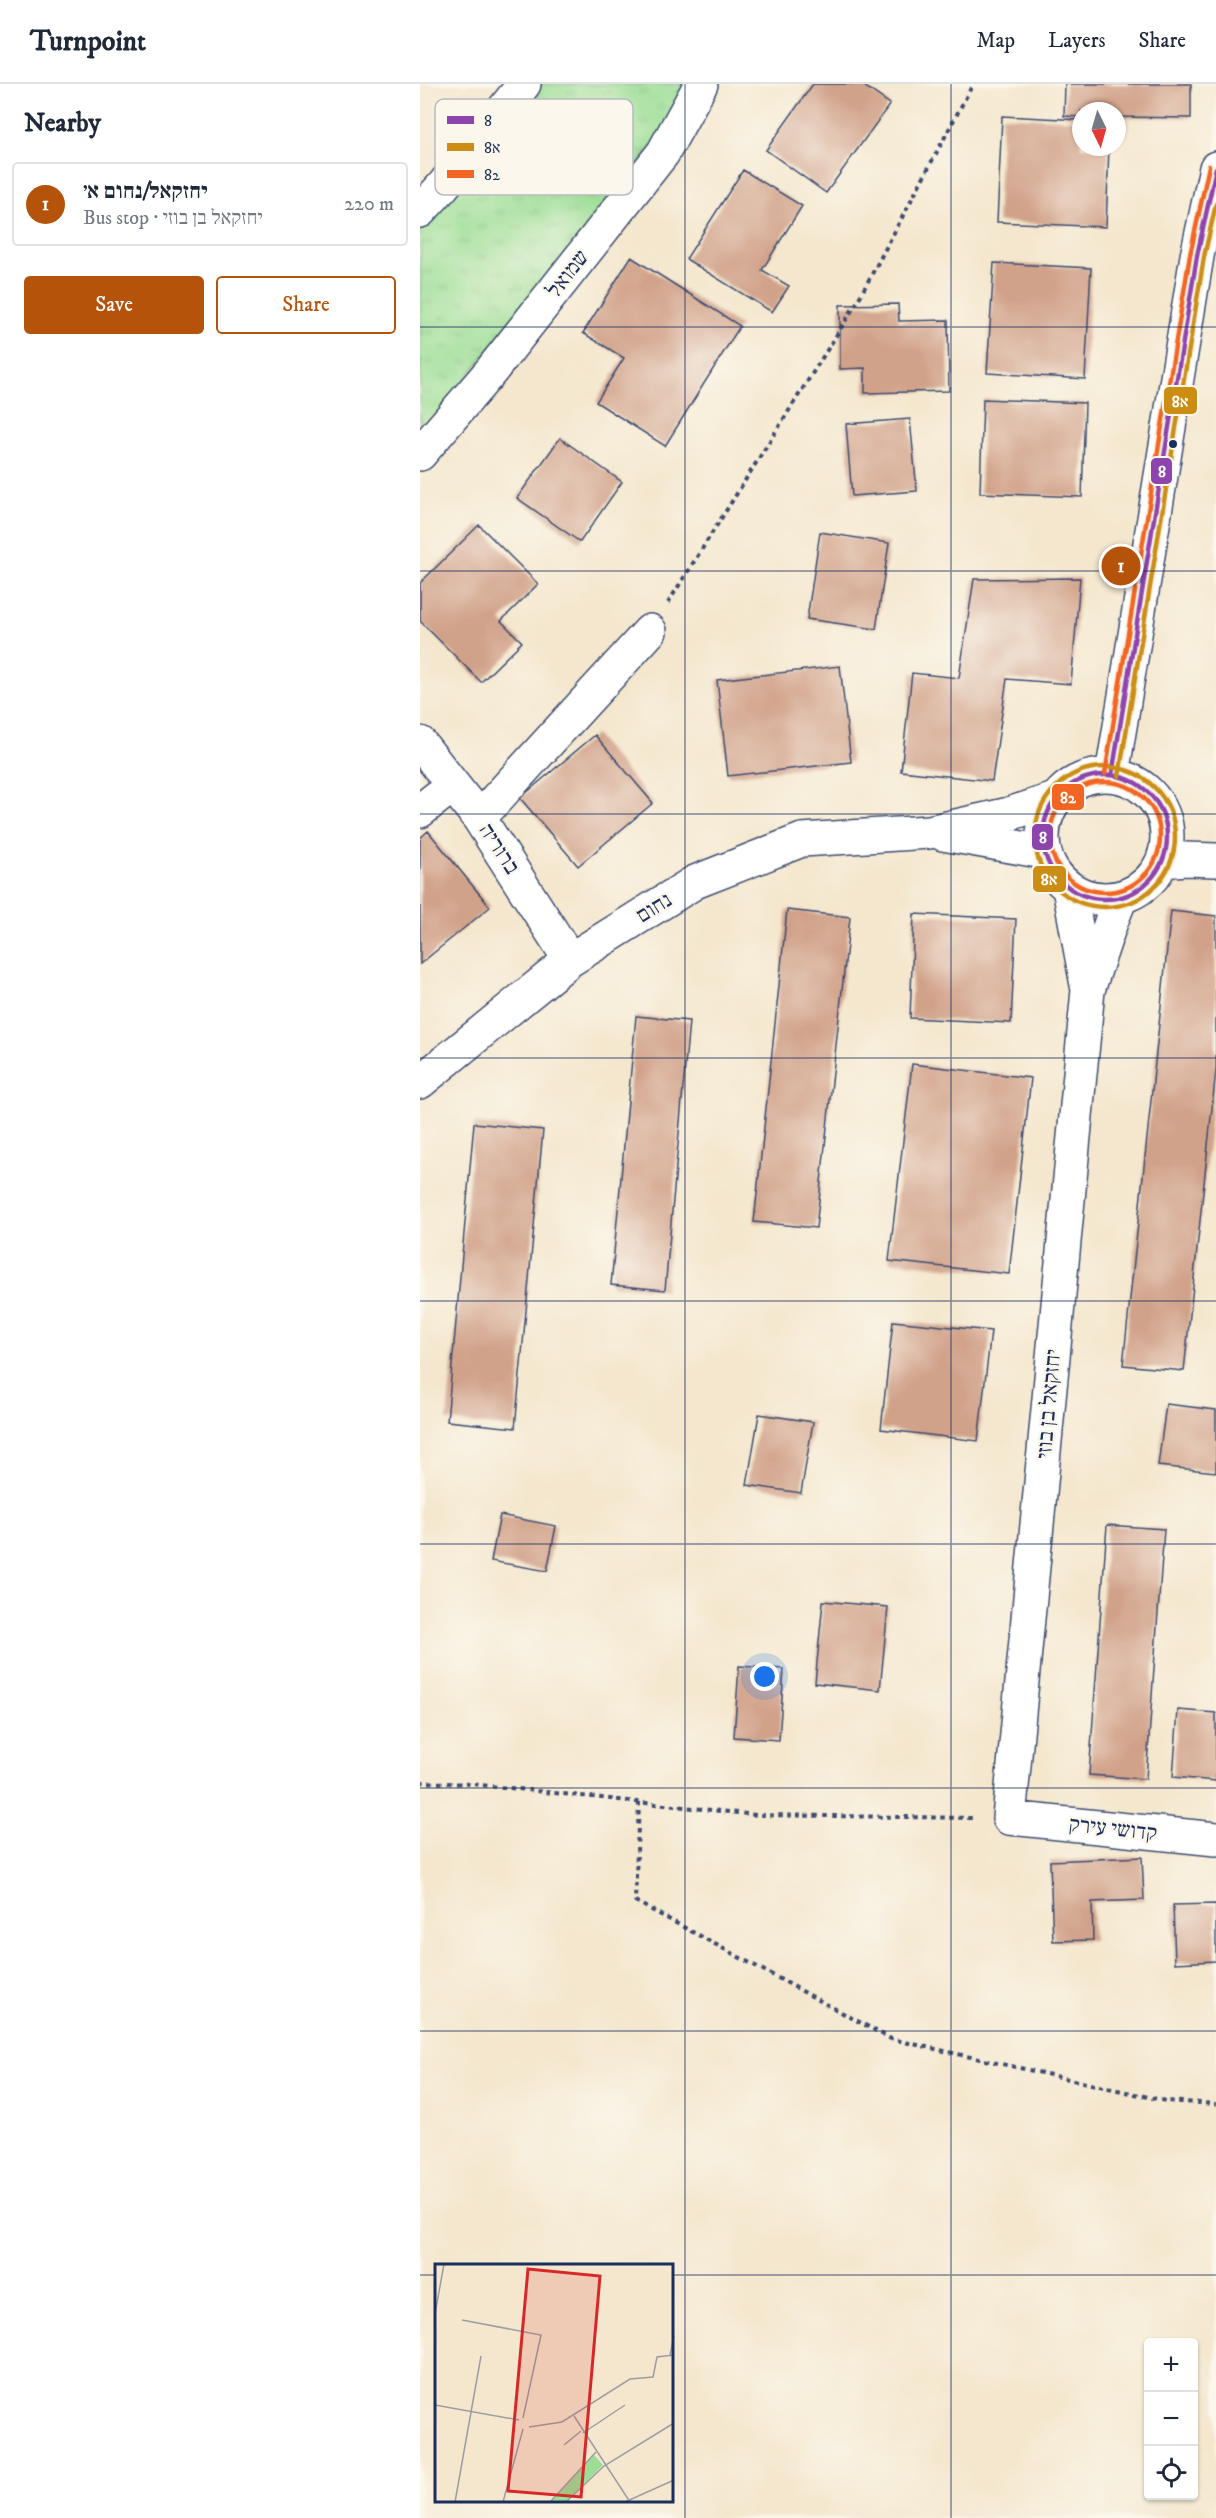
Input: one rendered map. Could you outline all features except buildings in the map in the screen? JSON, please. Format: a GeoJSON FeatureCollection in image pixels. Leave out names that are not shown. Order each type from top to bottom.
{"type":"FeatureCollection","features":[{"type":"Feature","properties":{"kind":"street"},"geometry":{"type":"LineString","coordinates":[[512,99],[524,84]]}},
{"type":"Feature","properties":{"kind":"street","name":"שמואל"},"geometry":{"type":"LineString","coordinates":[[633,191],[663,153],[701,84]]}},
{"type":"Feature","properties":{"kind":"street"},"geometry":{"type":"LineString","coordinates":[[1112,775],[1197,256],[1216,168]]}},
{"type":"Feature","properties":{"kind":"street"},"geometry":{"type":"LineString","coordinates":[[420,211],[435,195]]}},
{"type":"Feature","properties":{"kind":"street","name":"שמואל"},"geometry":{"type":"LineString","coordinates":[[420,454],[491,371],[630,195]]}},
{"type":"Feature","properties":{"kind":"street"},"geometry":{"type":"LineString","coordinates":[[479,818],[650,632]]}},
{"type":"Feature","properties":{"kind":"street","name":"ברוריה"},"geometry":{"type":"LineString","coordinates":[[420,743],[479,818],[570,960]]}},
{"type":"Feature","properties":{"kind":"street"},"geometry":{"type":"LineString","coordinates":[[1096,775],[1112,775],[1131,780],[1147,790],[1159,805],[1167,823],[1168,842],[1163,861],[1146,884],[1121,897],[1094,899],[1069,888],[1049,866],[1044,852],[1043,834],[1046,816],[1055,799],[1066,788],[1080,779],[1096,775]]}},
{"type":"Feature","properties":{"kind":"street"},"geometry":{"type":"LineString","coordinates":[[420,811],[453,785]]}},
{"type":"Feature","properties":{"kind":"street","name":"נחום"},"geometry":{"type":"LineString","coordinates":[[420,1082],[570,960],[695,882],[802,840],[929,832],[1009,814],[1055,799]]}},
{"type":"Feature","properties":{"kind":"street","name":"נחום"},"geometry":{"type":"LineString","coordinates":[[929,832],[1044,852]]}},
{"type":"Feature","properties":{"kind":"street"},"geometry":{"type":"LineString","coordinates":[[1163,861],[1216,860]]}},
{"type":"Feature","properties":{"kind":"street","name":"יחזקאל בן בוזי"},"geometry":{"type":"LineString","coordinates":[[1069,888],[1088,990]]}},
{"type":"Feature","properties":{"kind":"street","name":"יחזקאל בן בוזי"},"geometry":{"type":"LineString","coordinates":[[1009,1818],[1088,990],[1121,897]]}},
{"type":"Feature","properties":{"kind":"street","name":"קדושי עירק"},"geometry":{"type":"LineString","coordinates":[[1009,1818],[1216,1839]]}},
{"type":"Feature","properties":{"kind":"path"},"geometry":{"type":"LineString","coordinates":[[650,632],[856,304],[973,84]]}},
{"type":"Feature","properties":{"kind":"path"},"geometry":{"type":"LineString","coordinates":[[420,1782],[472,1784],[757,1815],[1009,1818]]}},
{"type":"Feature","properties":{"kind":"path"},"geometry":{"type":"LineString","coordinates":[[639,1802],[635,1901],[891,2039],[1166,2101],[1216,2104]]}},
{"type":"Feature","properties":{"kind":"green space"},"geometry":{"type":"Polygon","coordinates":[[[529,84],[693,84],[675,119],[633,171],[633,99],[518,99],[529,84]]]}},
{"type":"Feature","properties":{"kind":"green space"},"geometry":{"type":"Polygon","coordinates":[[[445,195],[614,195],[420,436],[420,228],[445,195]]]}},
{"type":"Feature","properties":{"kind":"transit line","name":"82"},"geometry":{"type":"LineString","coordinates":[[1105,774],[1190,255],[1209,166]]}},
{"type":"Feature","properties":{"kind":"transit line","name":"8"},"geometry":{"type":"LineString","coordinates":[[1112,775],[1197,256],[1216,168]]}},
{"type":"Feature","properties":{"kind":"transit line","name":"8א"},"geometry":{"type":"LineString","coordinates":[[1119,776],[1204,257],[1216,204]]}},
{"type":"Feature","properties":{"kind":"transit line","name":"8א"},"geometry":{"type":"LineString","coordinates":[[1105,767],[1132,773],[1144,779],[1154,788],[1163,798],[1169,810],[1175,837],[1169,864],[1163,876],[1154,886],[1144,895],[1132,901],[1105,907],[1078,901],[1066,895],[1056,886],[1047,876],[1041,864],[1035,837],[1041,810],[1047,798],[1056,788],[1066,779],[1078,773],[1105,767]]}},
{"type":"Feature","properties":{"kind":"transit line","name":"8"},"geometry":{"type":"LineString","coordinates":[[1105,775],[1129,779],[1149,793],[1163,813],[1167,837],[1163,861],[1149,881],[1129,895],[1105,899],[1081,895],[1061,881],[1047,861],[1043,837],[1047,813],[1061,793],[1081,779],[1105,775]]}},
{"type":"Feature","properties":{"kind":"transit line","name":"82"},"geometry":{"type":"LineString","coordinates":[[1105,782],[1126,786],[1144,798],[1156,816],[1160,837],[1156,858],[1144,876],[1126,888],[1105,892],[1084,888],[1066,876],[1054,858],[1050,837],[1054,816],[1066,798],[1084,786],[1105,782]]}},
{"type":"Feature","properties":{"kind":"place","name":"יחזקאל/נחום א׳"},"geometry":{"type":"Point","coordinates":[1121,566]}}]}
